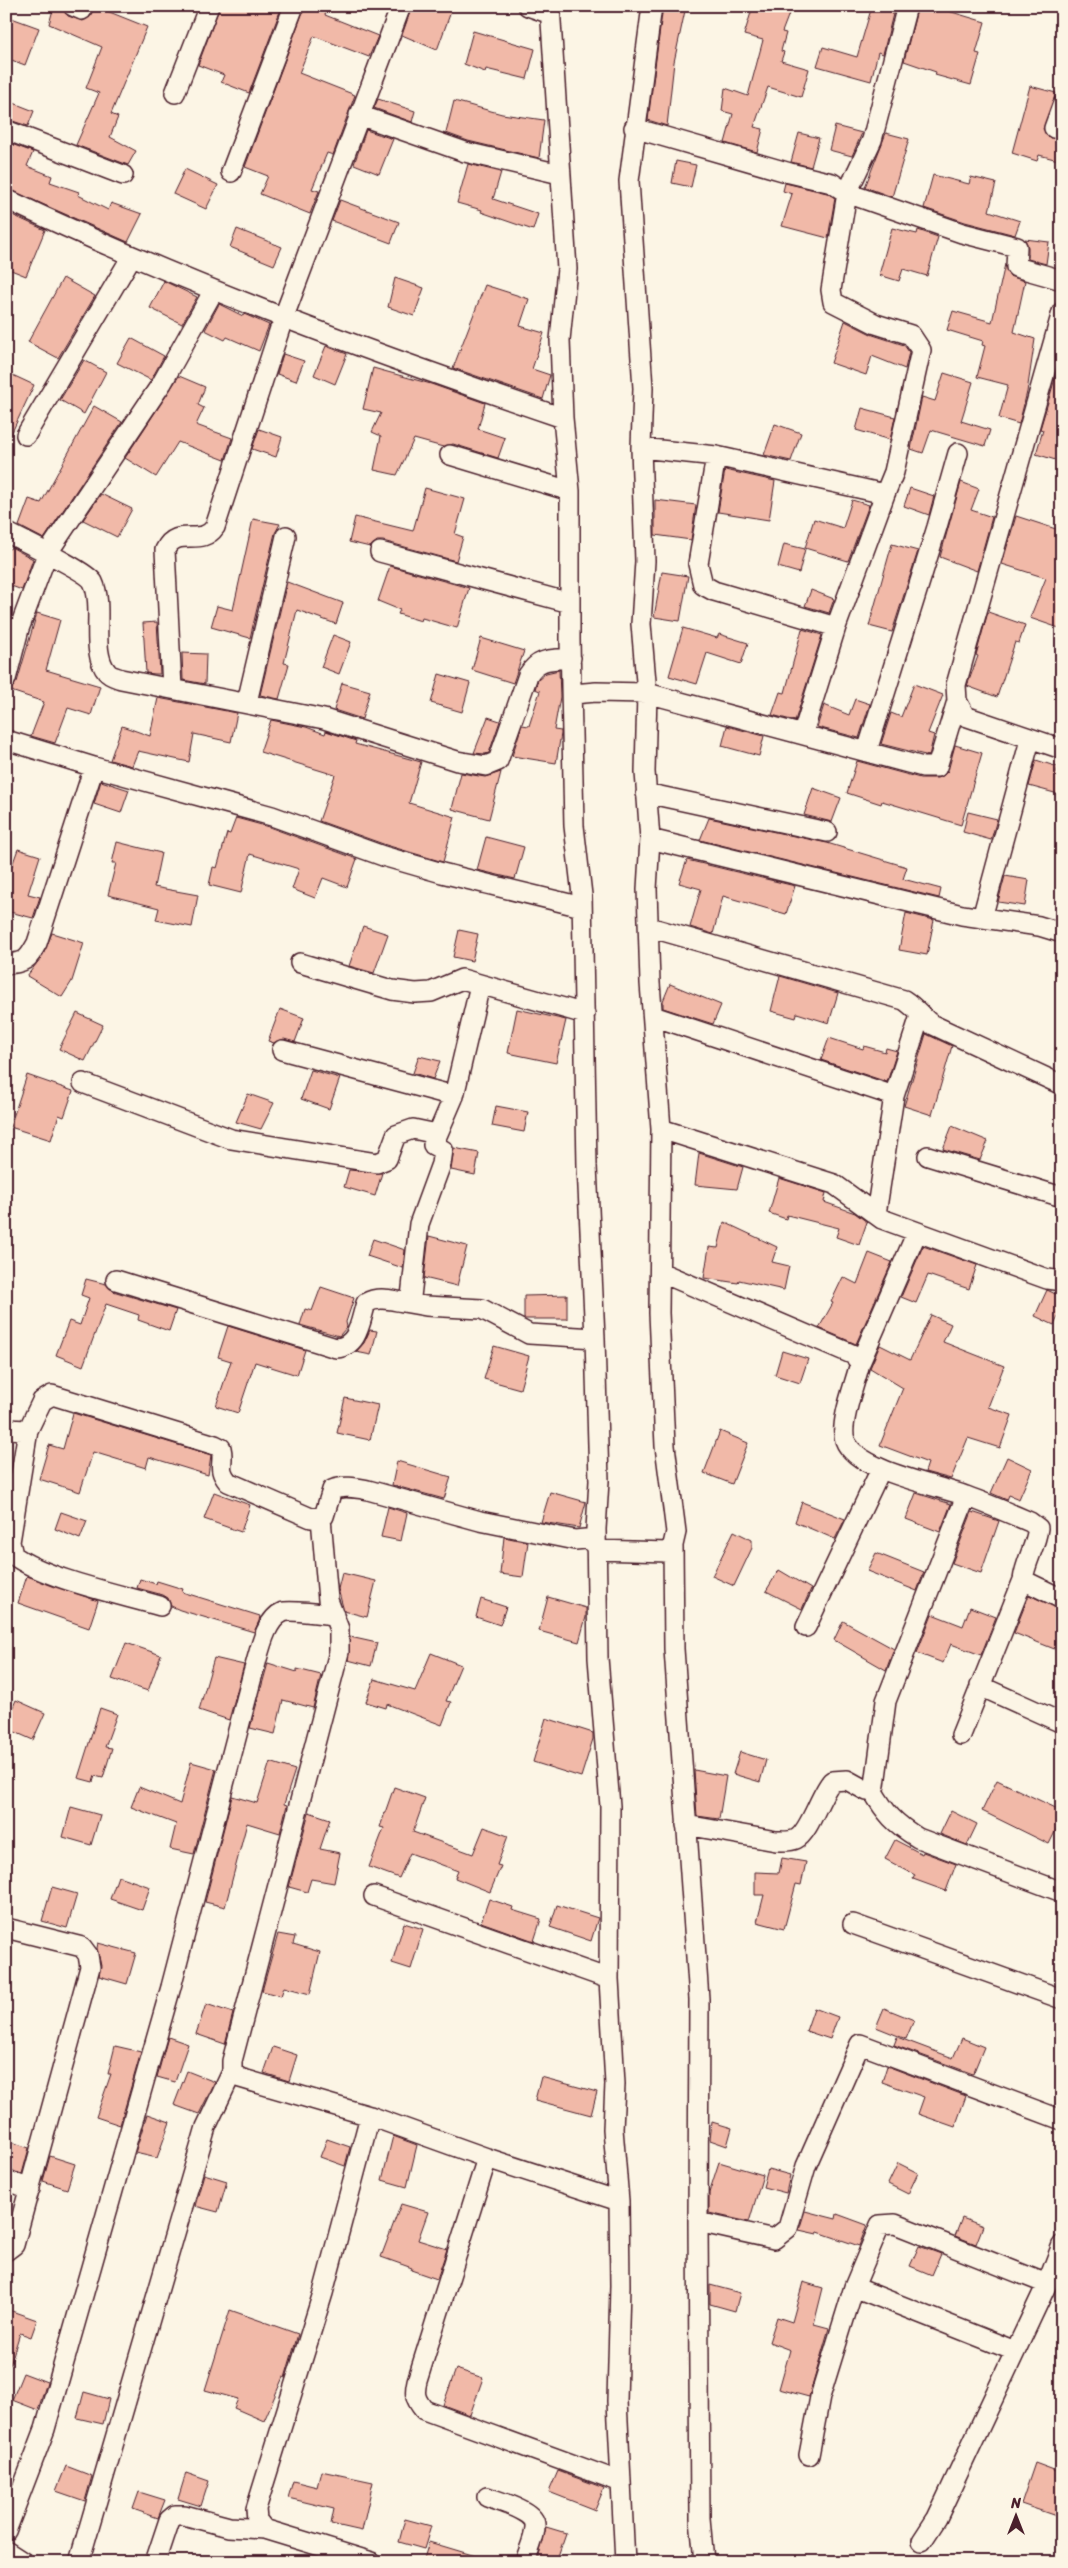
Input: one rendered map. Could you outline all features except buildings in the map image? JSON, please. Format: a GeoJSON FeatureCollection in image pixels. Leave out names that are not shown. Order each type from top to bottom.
{"type":"FeatureCollection","features":[{"type":"Feature","properties":{"kind":"street"},"geometry":{"type":"LineString","coordinates":[[175,93],[209,6]]}},
{"type":"Feature","properties":{"kind":"street"},"geometry":{"type":"LineString","coordinates":[[231,172],[294,6]]}},
{"type":"Feature","properties":{"kind":"street"},"geometry":{"type":"LineString","coordinates":[[172,688],[165,550],[169,541],[175,538],[204,536],[211,534],[215,527],[284,319],[359,115],[402,6]]}},
{"type":"Feature","properties":{"kind":"street"},"geometry":{"type":"LineString","coordinates":[[528,6],[551,10],[567,269],[560,340],[563,418],[570,491],[574,826],[582,907],[587,1166],[595,1338],[599,1481],[596,1544],[600,1701],[610,1806],[609,1979],[615,2084],[613,2129],[619,2201],[620,2286],[617,2401],[625,2562]]}},
{"type":"Feature","properties":{"kind":"street"},"geometry":{"type":"LineString","coordinates":[[652,6],[634,128],[629,181],[643,388],[641,448],[645,561],[641,624],[642,692],[650,839],[649,927],[661,1129],[659,1313],[665,1446],[676,1532],[671,1549],[674,1649],[699,1998],[700,2518],[704,2562]]}},
{"type":"Feature","properties":{"kind":"street"},"geometry":{"type":"LineString","coordinates":[[802,733],[836,627],[894,472],[921,350],[912,335],[876,324],[833,302],[831,290],[847,193],[872,140],[907,6]]}},
{"type":"Feature","properties":{"kind":"street"},"geometry":{"type":"LineString","coordinates":[[1054,128],[1062,106]]}},
{"type":"Feature","properties":{"kind":"street"},"geometry":{"type":"LineString","coordinates":[[359,115],[465,152],[560,174]]}},
{"type":"Feature","properties":{"kind":"street"},"geometry":{"type":"LineString","coordinates":[[634,128],[790,173],[832,183],[847,193],[962,234],[1017,247],[1016,267],[1062,280]]}},
{"type":"Feature","properties":{"kind":"street"},"geometry":{"type":"LineString","coordinates":[[6,130],[123,175]]}},
{"type":"Feature","properties":{"kind":"street"},"geometry":{"type":"LineString","coordinates":[[6,199],[132,256],[284,319],[403,364],[563,418]]}},
{"type":"Feature","properties":{"kind":"street"},"geometry":{"type":"LineString","coordinates":[[26,435],[132,256]]}},
{"type":"Feature","properties":{"kind":"street"},"geometry":{"type":"LineString","coordinates":[[6,679],[19,629],[47,554],[162,384],[214,290]]}},
{"type":"Feature","properties":{"kind":"street"},"geometry":{"type":"LineString","coordinates":[[573,694],[642,692],[802,733],[923,767],[937,767],[957,701],[956,685],[1062,312]]}},
{"type":"Feature","properties":{"kind":"street"},"geometry":{"type":"LineString","coordinates":[[641,448],[716,456],[885,494]]}},
{"type":"Feature","properties":{"kind":"street"},"geometry":{"type":"LineString","coordinates":[[868,752],[958,453]]}},
{"type":"Feature","properties":{"kind":"street"},"geometry":{"type":"LineString","coordinates":[[450,455],[570,491]]}},
{"type":"Feature","properties":{"kind":"street"},"geometry":{"type":"LineString","coordinates":[[716,456],[698,564],[699,576],[703,585],[714,591],[836,627]]}},
{"type":"Feature","properties":{"kind":"street"},"geometry":{"type":"LineString","coordinates":[[6,532],[84,572],[92,580],[97,593],[101,662],[108,674],[324,719],[457,761],[486,766],[498,761],[528,675],[535,664],[547,660],[571,658]]}},
{"type":"Feature","properties":{"kind":"street"},"geometry":{"type":"LineString","coordinates":[[247,702],[286,536]]}},
{"type":"Feature","properties":{"kind":"street"},"geometry":{"type":"LineString","coordinates":[[380,552],[570,603]]}},
{"type":"Feature","properties":{"kind":"street"},"geometry":{"type":"LineString","coordinates":[[957,701],[965,716],[1030,740],[1062,749]]}},
{"type":"Feature","properties":{"kind":"street"},"geometry":{"type":"LineString","coordinates":[[6,740],[94,767],[272,816],[383,856],[442,873],[582,907]]}},
{"type":"Feature","properties":{"kind":"street"},"geometry":{"type":"LineString","coordinates":[[982,918],[1030,740]]}},
{"type":"Feature","properties":{"kind":"street"},"geometry":{"type":"LineString","coordinates":[[6,964],[22,962],[28,959],[37,944],[94,767]]}},
{"type":"Feature","properties":{"kind":"street"},"geometry":{"type":"LineString","coordinates":[[646,793],[827,832]]}},
{"type":"Feature","properties":{"kind":"street"},"geometry":{"type":"LineString","coordinates":[[650,839],[982,918],[1039,926],[1062,933]]}},
{"type":"Feature","properties":{"kind":"street"},"geometry":{"type":"LineString","coordinates":[[649,927],[904,1000],[915,1006],[920,1016],[931,1024],[1062,1085]]}},
{"type":"Feature","properties":{"kind":"street"},"geometry":{"type":"LineString","coordinates":[[300,962],[392,990],[431,992],[462,979],[585,1014]]}},
{"type":"Feature","properties":{"kind":"street"},"geometry":{"type":"LineString","coordinates":[[433,1145],[454,1096],[480,985]]}},
{"type":"Feature","properties":{"kind":"street"},"geometry":{"type":"LineString","coordinates":[[653,1016],[894,1096]]}},
{"type":"Feature","properties":{"kind":"street"},"geometry":{"type":"LineString","coordinates":[[876,1214],[894,1096],[920,1016]]}},
{"type":"Feature","properties":{"kind":"street"},"geometry":{"type":"LineString","coordinates":[[282,1050],[454,1096]]}},
{"type":"Feature","properties":{"kind":"street"},"geometry":{"type":"LineString","coordinates":[[83,1083],[231,1139],[377,1162],[387,1159],[396,1135],[405,1131],[413,1129],[437,1134],[433,1145]]}},
{"type":"Feature","properties":{"kind":"street"},"geometry":{"type":"LineString","coordinates":[[661,1129],[834,1184],[882,1219],[1047,1279],[1062,1281]]}},
{"type":"Feature","properties":{"kind":"street"},"geometry":{"type":"LineString","coordinates":[[403,1302],[411,1297],[419,1224],[441,1164],[444,1150],[433,1145]]}},
{"type":"Feature","properties":{"kind":"street"},"geometry":{"type":"LineString","coordinates":[[928,1156],[1062,1197]]}},
{"type":"Feature","properties":{"kind":"street"},"geometry":{"type":"LineString","coordinates":[[917,1232],[860,1363],[843,1429],[845,1440],[852,1453],[881,1469],[966,1496],[1030,1522],[1038,1528],[1037,1537],[1024,1566],[1023,1580],[961,1735]]}},
{"type":"Feature","properties":{"kind":"street"},"geometry":{"type":"LineString","coordinates":[[660,1272],[842,1348],[854,1355],[860,1363]]}},
{"type":"Feature","properties":{"kind":"street"},"geometry":{"type":"LineString","coordinates":[[116,1280],[336,1348],[343,1348],[354,1339],[366,1303],[378,1299],[426,1306],[482,1309],[529,1334],[595,1338]]}},
{"type":"Feature","properties":{"kind":"street"},"geometry":{"type":"LineString","coordinates":[[160,1606],[56,1576],[23,1562],[13,1555],[10,1542],[28,1430],[46,1396],[65,1397],[215,1445],[221,1448],[223,1455],[220,1466],[222,1474],[228,1482],[311,1518],[321,1518],[326,1513],[332,1490],[340,1487],[352,1488],[368,1490],[480,1521],[621,1550],[671,1549]]}},
{"type":"Feature","properties":{"kind":"street"},"geometry":{"type":"LineString","coordinates":[[6,1429],[28,1430]]}},
{"type":"Feature","properties":{"kind":"street"},"geometry":{"type":"LineString","coordinates":[[806,1628],[881,1469]]}},
{"type":"Feature","properties":{"kind":"street"},"geometry":{"type":"LineString","coordinates":[[872,1790],[875,1785],[886,1701],[966,1496]]}},
{"type":"Feature","properties":{"kind":"street"},"geometry":{"type":"LineString","coordinates":[[79,2562],[206,2127],[232,2072],[232,2061],[339,1652],[339,1629],[328,1600],[321,1518]]}},
{"type":"Feature","properties":{"kind":"street"},"geometry":{"type":"LineString","coordinates":[[1023,1580],[1062,1599]]}},
{"type":"Feature","properties":{"kind":"street"},"geometry":{"type":"LineString","coordinates":[[6,2531],[45,2430],[171,1987],[253,1673],[267,1630],[273,1620],[284,1612],[334,1614]]}},
{"type":"Feature","properties":{"kind":"street"},"geometry":{"type":"LineString","coordinates":[[980,1686],[1062,1723]]}},
{"type":"Feature","properties":{"kind":"street"},"geometry":{"type":"LineString","coordinates":[[686,1825],[776,1841],[789,1841],[798,1838],[805,1829],[832,1781],[846,1780],[867,1791],[872,1790]]}},
{"type":"Feature","properties":{"kind":"street"},"geometry":{"type":"LineString","coordinates":[[872,1790],[891,1819],[918,1838],[1062,1892]]}},
{"type":"Feature","properties":{"kind":"street"},"geometry":{"type":"LineString","coordinates":[[374,1896],[609,1979]]}},
{"type":"Feature","properties":{"kind":"street"},"geometry":{"type":"LineString","coordinates":[[852,1924],[1062,1999]]}},
{"type":"Feature","properties":{"kind":"street"},"geometry":{"type":"LineString","coordinates":[[6,1928],[82,1947],[88,1955],[90,1967],[14,2245],[6,2251]]}},
{"type":"Feature","properties":{"kind":"street"},"geometry":{"type":"LineString","coordinates":[[698,2222],[774,2239],[788,2228],[806,2166],[860,2044],[1062,2120]]}},
{"type":"Feature","properties":{"kind":"street"},"geometry":{"type":"LineString","coordinates":[[232,2072],[240,2078],[370,2116],[488,2158],[619,2201]]}},
{"type":"Feature","properties":{"kind":"street"},"geometry":{"type":"LineString","coordinates":[[264,2529],[257,2520],[256,2508],[323,2293],[370,2116]]}},
{"type":"Feature","properties":{"kind":"street"},"geometry":{"type":"LineString","coordinates":[[488,2158],[417,2381],[414,2394],[417,2402],[424,2410],[620,2482]]}},
{"type":"Feature","properties":{"kind":"street"},"geometry":{"type":"LineString","coordinates":[[6,2180],[30,2189]]}},
{"type":"Feature","properties":{"kind":"street"},"geometry":{"type":"LineString","coordinates":[[809,2456],[820,2397],[854,2288],[880,2225],[886,2223],[896,2224],[1047,2284]]}},
{"type":"Feature","properties":{"kind":"street"},"geometry":{"type":"LineString","coordinates":[[922,2541],[937,2518],[1047,2284],[1062,2245]]}},
{"type":"Feature","properties":{"kind":"street"},"geometry":{"type":"LineString","coordinates":[[854,2288],[1015,2351]]}},
{"type":"Feature","properties":{"kind":"street"},"geometry":{"type":"LineString","coordinates":[[488,2497],[527,2512],[534,2520],[536,2526],[525,2562]]}},
{"type":"Feature","properties":{"kind":"street"},"geometry":{"type":"LineString","coordinates":[[155,2562],[169,2520],[174,2515],[184,2515],[229,2527],[264,2529],[372,2562]]}},
{"type":"Feature","properties":{"kind":"street"},"geometry":{"type":"LineString","coordinates":[[6,2551],[23,2562]]}}]}
